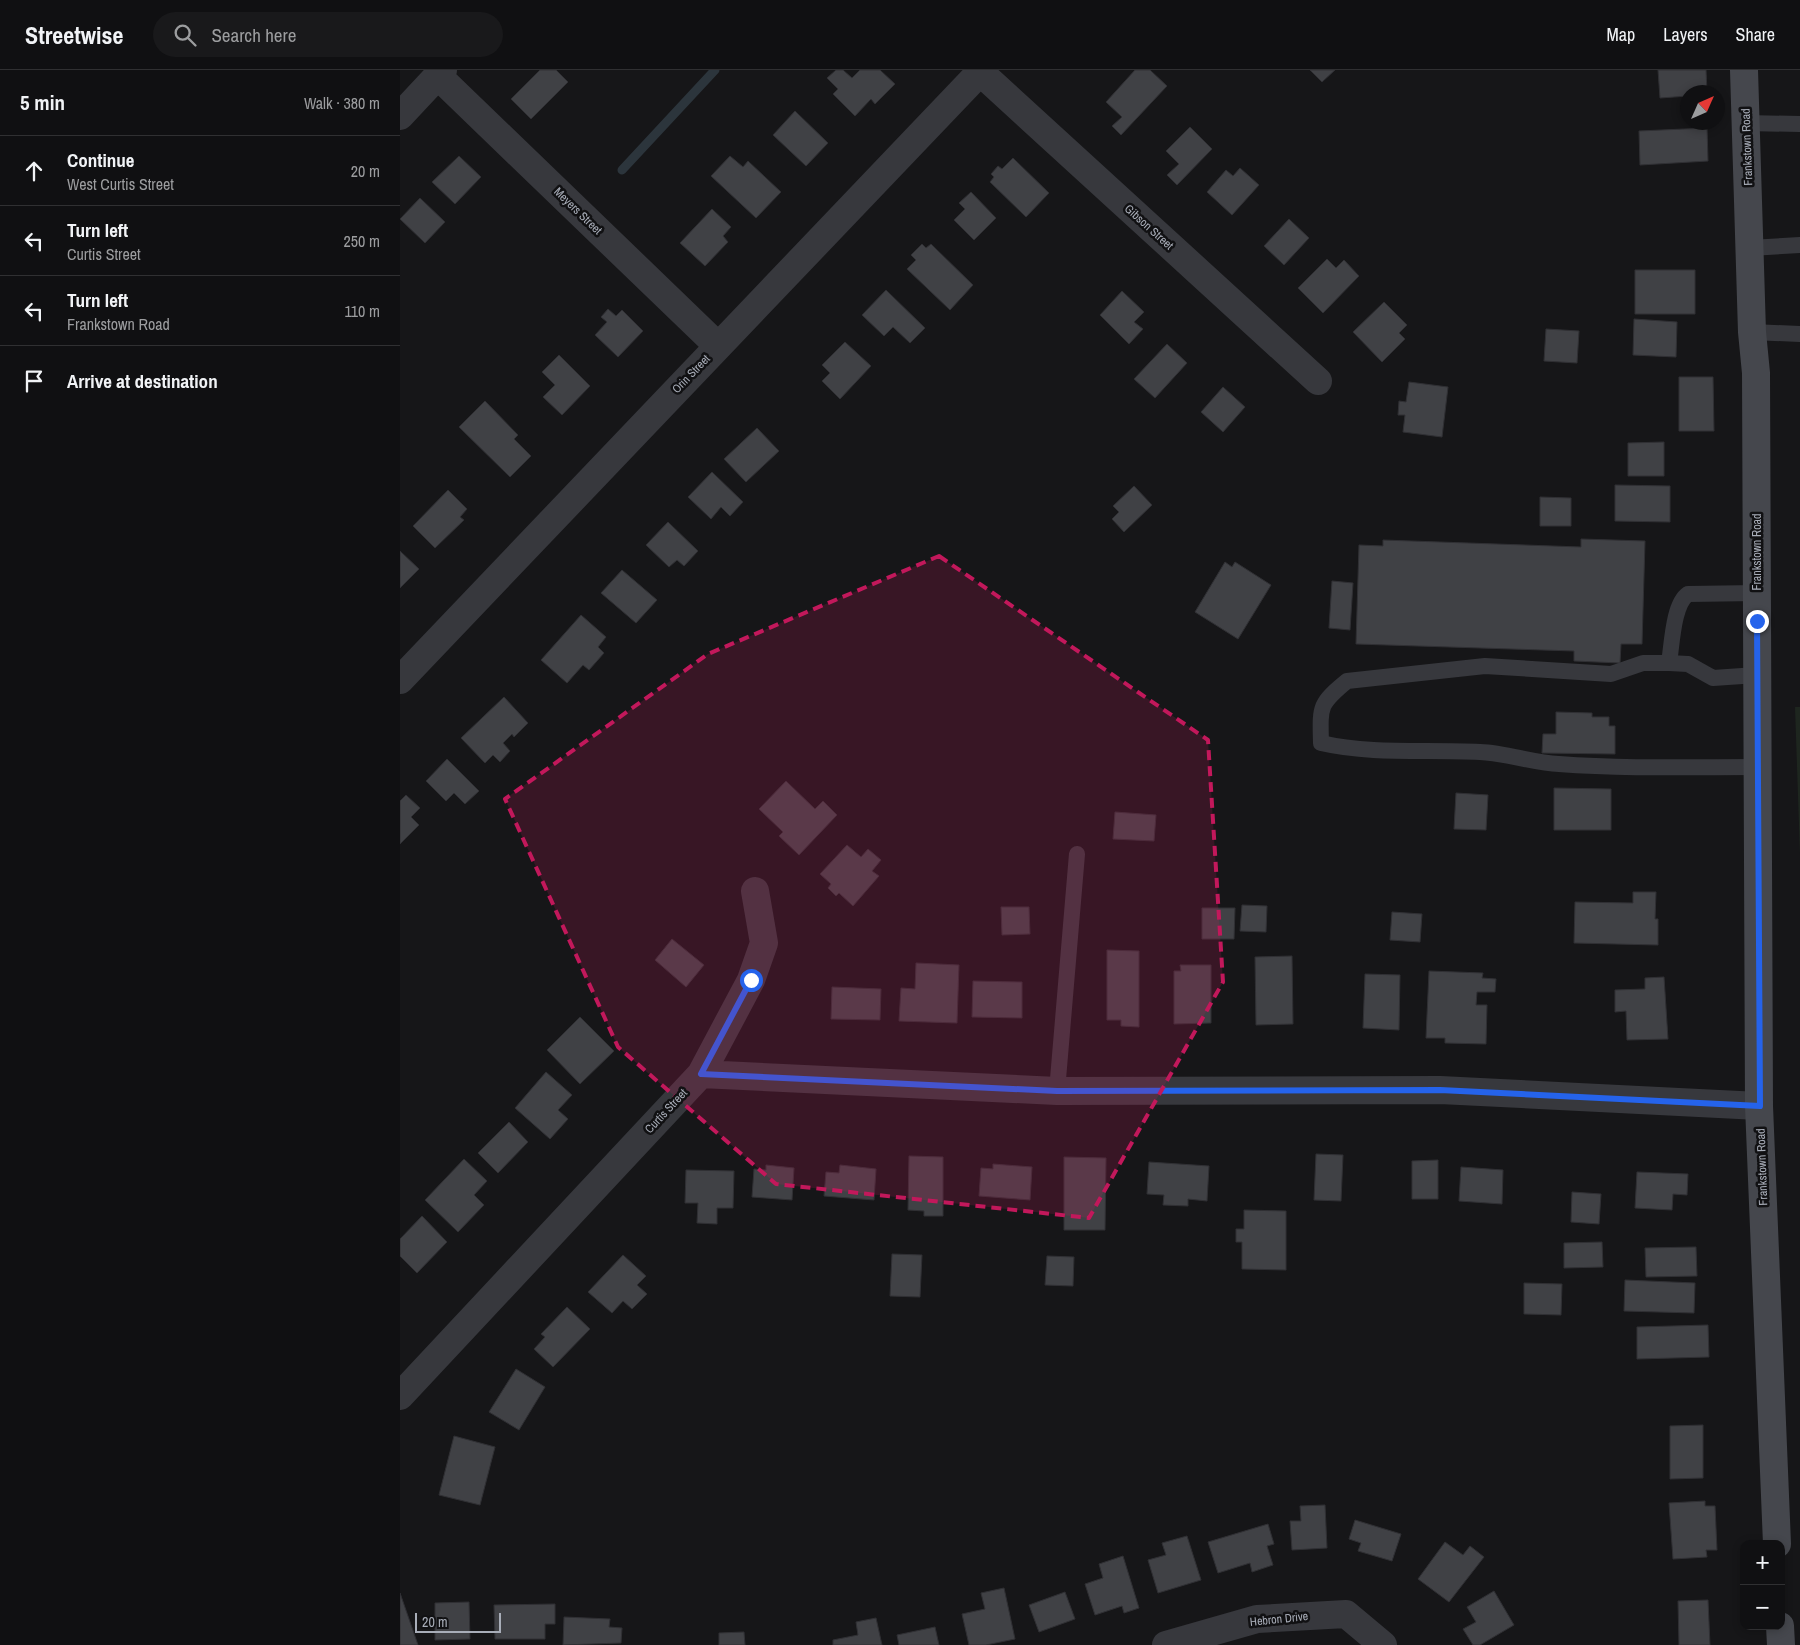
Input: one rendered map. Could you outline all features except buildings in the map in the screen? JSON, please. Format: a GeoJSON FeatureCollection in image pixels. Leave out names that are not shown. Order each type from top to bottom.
{"type":"FeatureCollection","features":[{"type":"Feature","properties":{"kind":"main road","name":"Frankstown Road"},"geometry":{"type":"LineString","coordinates":[[1744,70],[1752,332],[1756,373],[1760,1106],[1777,1540]]}},
{"type":"Feature","properties":{"kind":"main road"},"geometry":{"type":"LineString","coordinates":[[1780,1630],[1781,1645]]}},
{"type":"Feature","properties":{"kind":"street","name":"Orin Street"},"geometry":{"type":"LineString","coordinates":[[400,680],[981,71]]}},
{"type":"Feature","properties":{"kind":"street","name":"Gibson Street"},"geometry":{"type":"LineString","coordinates":[[981,71],[1318,381]]}},
{"type":"Feature","properties":{"kind":"street","name":"Meyers Street"},"geometry":{"type":"LineString","coordinates":[[441,73],[718,346]]}},
{"type":"Feature","properties":{"kind":"street"},"geometry":{"type":"LineString","coordinates":[[400,116],[441,73]]}},
{"type":"Feature","properties":{"kind":"street","name":"Curtis Street"},"geometry":{"type":"LineString","coordinates":[[400,1396],[701,1074],[751,980],[764,943],[755,891]]}},
{"type":"Feature","properties":{"kind":"street"},"geometry":{"type":"LineString","coordinates":[[701,1074],[1057,1091],[1440,1090],[1760,1106]]}},
{"type":"Feature","properties":{"kind":"street","name":"Hebron Drive"},"geometry":{"type":"LineString","coordinates":[[1166,1645],[1257,1619],[1346,1614],[1383,1645]]}},
{"type":"Feature","properties":{"kind":"lane"},"geometry":{"type":"LineString","coordinates":[[1746,123],[1800,124]]}},
{"type":"Feature","properties":{"kind":"lane"},"geometry":{"type":"LineString","coordinates":[[1750,248],[1800,245]]}},
{"type":"Feature","properties":{"kind":"lane"},"geometry":{"type":"LineString","coordinates":[[1752,332],[1800,334]]}},
{"type":"Feature","properties":{"kind":"lane"},"geometry":{"type":"LineString","coordinates":[[1669,663],[1678,606],[1684,597],[1688,594],[1756,593]]}},
{"type":"Feature","properties":{"kind":"lane"},"geometry":{"type":"LineString","coordinates":[[1757,675],[1713,678],[1688,664],[1642,663],[1611,674],[1485,666],[1347,681],[1330,695],[1322,707],[1321,742],[1340,747],[1367,750],[1482,752],[1558,764],[1758,767]]}},
{"type":"Feature","properties":{"kind":"lane"},"geometry":{"type":"LineString","coordinates":[[1057,1091],[1077,854]]}},
{"type":"Feature","properties":{"kind":"highlighted area"},"geometry":{"type":"Polygon","coordinates":[[[939,556],[1208,740],[1223,982],[1089,1218],[776,1184],[618,1047],[505,799],[708,654],[939,556]]]}},
{"type":"Feature","properties":{"kind":"shaded area"},"geometry":{"type":"Polygon","coordinates":[[[1795,707],[1800,707],[1800,855],[1795,707]]]}},
{"type":"Feature","properties":{"kind":"waterway"},"geometry":{"type":"LineString","coordinates":[[622,170],[715,70]]}},
{"type":"Feature","properties":{"kind":"route"},"geometry":{"type":"LineString","coordinates":[[751,980],[701,1074],[1057,1091],[1440,1090],[1760,1106],[1757,621]]}}]}
